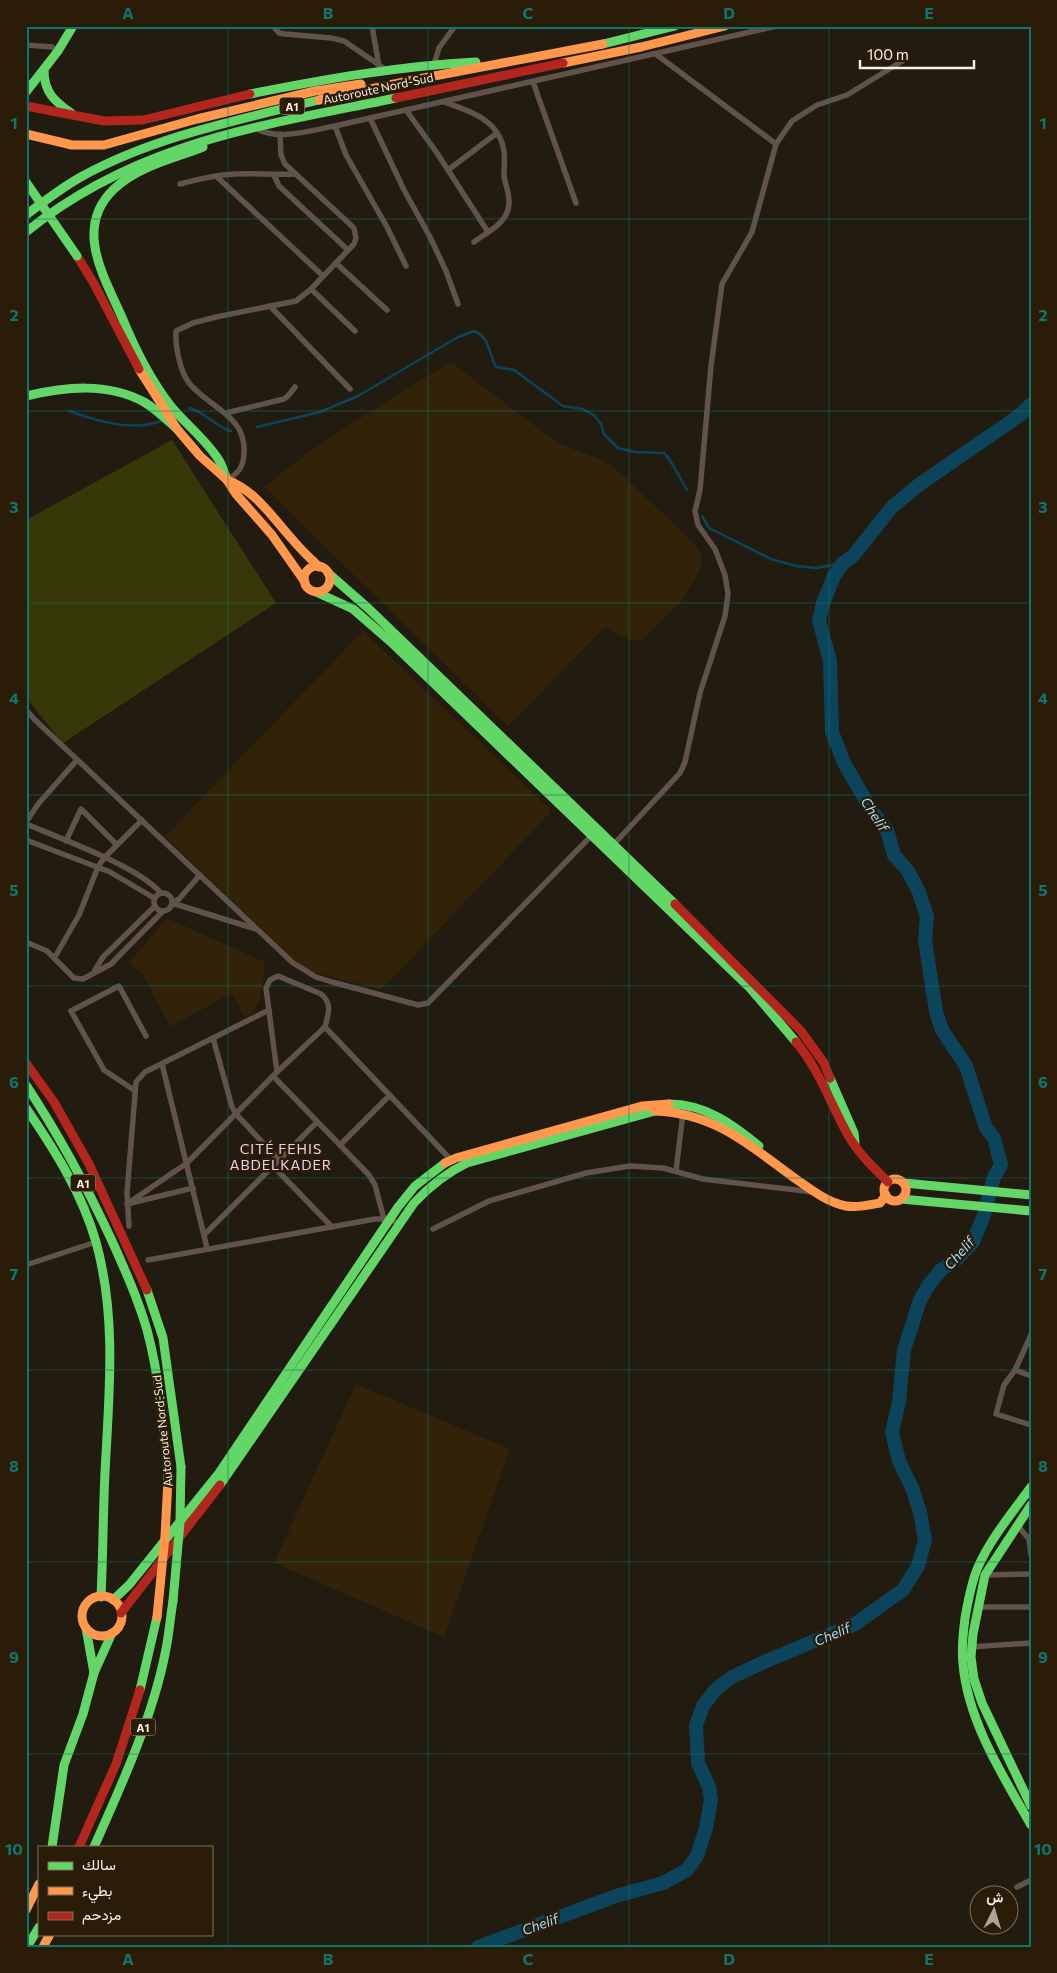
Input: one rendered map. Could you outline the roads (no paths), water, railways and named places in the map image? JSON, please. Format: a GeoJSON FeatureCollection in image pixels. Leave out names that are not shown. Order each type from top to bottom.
{"type":"FeatureCollection","features":[{"type":"Feature","properties":{"kind":"main road"},"geometry":{"type":"LineString","coordinates":[[26,92],[58,51],[73,26]]}},
{"type":"Feature","properties":{"kind":"main road","name":"Autoroute Nord-Sud"},"geometry":{"type":"LineString","coordinates":[[26,215],[84,175],[108,162],[191,134],[296,105],[420,78],[577,49],[674,26]]}},
{"type":"Feature","properties":{"kind":"main road","name":"Autoroute Nord-Sud"},"geometry":{"type":"LineString","coordinates":[[26,232],[59,206],[115,174],[162,153],[233,132],[641,47],[725,26]]}},
{"type":"Feature","properties":{"kind":"main road"},"geometry":{"type":"LineString","coordinates":[[26,106],[104,121],[143,120],[228,98],[383,68],[512,61]]}},
{"type":"Feature","properties":{"kind":"main road"},"geometry":{"type":"LineString","coordinates":[[44,70],[43,83],[48,94],[55,102],[74,115]]}},
{"type":"Feature","properties":{"kind":"main road"},"geometry":{"type":"LineString","coordinates":[[26,134],[72,145],[104,145],[197,119],[315,91],[420,78]]}},
{"type":"Feature","properties":{"kind":"main road"},"geometry":{"type":"LineString","coordinates":[[233,132],[124,181],[106,199],[99,211],[94,238],[96,256],[102,275],[149,373],[164,397],[184,422],[218,459],[227,480],[236,494],[272,535],[309,588],[343,603],[366,619],[594,832],[613,845],[741,969],[801,1031],[824,1063],[854,1133],[855,1143]]}},
{"type":"Feature","properties":{"kind":"main road"},"geometry":{"type":"LineString","coordinates":[[26,182],[96,288],[146,382],[177,429],[200,456],[227,480],[249,491],[294,542],[368,608],[750,988],[798,1045],[815,1069],[849,1137],[867,1161],[888,1182]]}},
{"type":"Feature","properties":{"kind":"main road"},"geometry":{"type":"LineString","coordinates":[[26,396],[66,388],[106,389],[128,394],[145,403],[177,429]]}},
{"type":"Feature","properties":{"kind":"main road"},"geometry":{"type":"LineString","coordinates":[[305,582],[308,570],[319,566]]}},
{"type":"Feature","properties":{"kind":"main road"},"geometry":{"type":"LineString","coordinates":[[316,592],[324,590],[329,584],[328,573]]}},
{"type":"Feature","properties":{"kind":"main road","name":"Autoroute Nord-Sud"},"geometry":{"type":"LineString","coordinates":[[26,1063],[54,1102],[89,1164],[154,1308],[163,1338],[168,1367],[181,1467],[180,1522],[165,1655],[146,1719],[126,1775],[94,1846]]}},
{"type":"Feature","properties":{"kind":"main road","name":"Autoroute Nord-Sud"},"geometry":{"type":"LineString","coordinates":[[26,1085],[46,1115],[80,1175],[132,1284],[147,1331],[163,1415],[168,1480],[166,1536],[157,1618],[150,1654],[128,1732],[79,1846]]}},
{"type":"Feature","properties":{"kind":"main road"},"geometry":{"type":"LineString","coordinates":[[113,1600],[130,1585],[219,1473],[387,1219],[415,1186],[441,1165],[485,1149],[642,1106],[658,1103],[676,1103],[696,1107],[727,1120],[815,1192]]}},
{"type":"Feature","properties":{"kind":"main road"},"geometry":{"type":"LineString","coordinates":[[26,1108],[42,1131],[71,1183],[96,1242],[105,1285],[111,1366],[101,1597]]}},
{"type":"Feature","properties":{"kind":"main road"},"geometry":{"type":"LineString","coordinates":[[121,1614],[233,1468],[414,1204],[438,1178],[458,1167],[654,1111],[683,1113],[710,1121],[726,1129],[815,1192],[836,1203],[853,1207],[880,1203],[886,1195]]}},
{"type":"Feature","properties":{"kind":"main road"},"geometry":{"type":"LineString","coordinates":[[1031,1195],[904,1183],[898,1179],[888,1182],[885,1188],[886,1195],[891,1199],[982,1205],[1031,1211]]}},
{"type":"Feature","properties":{"kind":"main road"},"geometry":{"type":"LineString","coordinates":[[901,1199],[906,1190],[904,1183]]}},
{"type":"Feature","properties":{"kind":"main road"},"geometry":{"type":"LineString","coordinates":[[1031,1487],[995,1539],[974,1578],[968,1600],[962,1648],[962,1666],[970,1701],[984,1736],[1031,1825]]}},
{"type":"Feature","properties":{"kind":"main road"},"geometry":{"type":"LineString","coordinates":[[1031,1505],[985,1575],[978,1606],[971,1657],[974,1679],[982,1703],[1031,1806]]}},
{"type":"Feature","properties":{"kind":"main road"},"geometry":{"type":"LineString","coordinates":[[52,1846],[64,1765],[83,1714],[94,1673],[112,1633],[120,1623],[121,1614],[118,1605],[113,1600],[101,1597],[89,1601],[85,1606],[82,1619],[90,1644],[94,1673]]}},
{"type":"Feature","properties":{"kind":"main road"},"geometry":{"type":"LineString","coordinates":[[86,1628],[100,1636],[112,1633]]}},
{"type":"Feature","properties":{"kind":"main road"},"geometry":{"type":"LineString","coordinates":[[26,1910],[38,1886]]}},
{"type":"Feature","properties":{"kind":"main road"},"geometry":{"type":"LineString","coordinates":[[27,1947],[38,1929]]}},
{"type":"Feature","properties":{"kind":"street"},"geometry":{"type":"LineString","coordinates":[[273,26],[279,33],[331,38],[344,42],[383,68]]}},
{"type":"Feature","properties":{"kind":"street"},"geometry":{"type":"LineString","coordinates":[[372,26],[383,68]]}},
{"type":"Feature","properties":{"kind":"street"},"geometry":{"type":"LineString","coordinates":[[434,64],[439,48],[455,26]]}},
{"type":"Feature","properties":{"kind":"street"},"geometry":{"type":"LineString","coordinates":[[255,128],[266,133],[280,134],[335,126],[657,55],[777,26]]}},
{"type":"Feature","properties":{"kind":"street"},"geometry":{"type":"LineString","coordinates":[[26,45],[52,47],[58,51]]}},
{"type":"Feature","properties":{"kind":"street"},"geometry":{"type":"LineString","coordinates":[[657,55],[776,144]]}},
{"type":"Feature","properties":{"kind":"street"},"geometry":{"type":"LineString","coordinates":[[613,845],[680,773],[685,762],[700,694],[725,616],[728,594],[725,575],[715,549],[698,525],[695,511],[700,490],[711,366],[722,284],[752,232],[776,144],[792,121],[817,105],[847,95],[904,60]]}},
{"type":"Feature","properties":{"kind":"street"},"geometry":{"type":"LineString","coordinates":[[533,82],[576,203]]}},
{"type":"Feature","properties":{"kind":"street"},"geometry":{"type":"LineString","coordinates":[[444,102],[473,112],[487,120],[498,133],[505,153],[504,181],[509,200],[507,215],[502,222],[474,242]]}},
{"type":"Feature","properties":{"kind":"street"},"geometry":{"type":"LineString","coordinates":[[406,110],[488,232]]}},
{"type":"Feature","properties":{"kind":"street"},"geometry":{"type":"LineString","coordinates":[[370,118],[404,190],[430,237],[458,304]]}},
{"type":"Feature","properties":{"kind":"street"},"geometry":{"type":"LineString","coordinates":[[335,126],[346,155],[387,227],[406,266]]}},
{"type":"Feature","properties":{"kind":"street"},"geometry":{"type":"LineString","coordinates":[[448,170],[498,133]]}},
{"type":"Feature","properties":{"kind":"street"},"geometry":{"type":"LineString","coordinates":[[227,480],[242,467],[244,447],[238,426],[226,413],[188,382],[176,346],[176,331],[204,320],[296,301],[311,289],[354,244],[356,238],[354,228],[285,164],[280,134]]}},
{"type":"Feature","properties":{"kind":"street"},"geometry":{"type":"LineString","coordinates":[[180,184],[235,174],[295,174]]}},
{"type":"Feature","properties":{"kind":"street"},"geometry":{"type":"LineString","coordinates":[[274,175],[279,186],[348,250]]}},
{"type":"Feature","properties":{"kind":"street"},"geometry":{"type":"LineString","coordinates":[[216,176],[323,276]]}},
{"type":"Feature","properties":{"kind":"street"},"geometry":{"type":"LineString","coordinates":[[336,262],[387,310]]}},
{"type":"Feature","properties":{"kind":"street"},"geometry":{"type":"LineString","coordinates":[[311,289],[356,332]]}},
{"type":"Feature","properties":{"kind":"street"},"geometry":{"type":"LineString","coordinates":[[270,306],[350,389]]}},
{"type":"Feature","properties":{"kind":"street"},"geometry":{"type":"LineString","coordinates":[[226,413],[284,399],[295,387]]}},
{"type":"Feature","properties":{"kind":"street"},"geometry":{"type":"LineString","coordinates":[[26,710],[294,964],[316,977],[399,1000],[428,1003],[594,832]]}},
{"type":"Feature","properties":{"kind":"street"},"geometry":{"type":"LineString","coordinates":[[77,760],[39,804],[26,823],[104,858],[153,884],[161,893],[169,895],[172,903]]}},
{"type":"Feature","properties":{"kind":"street"},"geometry":{"type":"LineString","coordinates":[[66,841],[81,809],[117,845]]}},
{"type":"Feature","properties":{"kind":"street"},"geometry":{"type":"LineString","coordinates":[[55,957],[79,914],[98,867],[104,858],[142,820]]}},
{"type":"Feature","properties":{"kind":"street"},"geometry":{"type":"LineString","coordinates":[[26,840],[110,872],[154,898]]}},
{"type":"Feature","properties":{"kind":"street"},"geometry":{"type":"LineString","coordinates":[[26,942],[47,951],[55,957],[74,978],[83,979],[111,964],[162,912],[168,910],[172,903],[179,899],[200,875]]}},
{"type":"Feature","properties":{"kind":"street"},"geometry":{"type":"LineString","coordinates":[[154,898],[161,893]]}},
{"type":"Feature","properties":{"kind":"street"},"geometry":{"type":"LineString","coordinates":[[94,972],[103,958],[154,907],[154,898]]}},
{"type":"Feature","properties":{"kind":"street"},"geometry":{"type":"LineString","coordinates":[[172,903],[259,930]]}},
{"type":"Feature","properties":{"kind":"street"},"geometry":{"type":"LineString","coordinates":[[154,907],[162,912]]}},
{"type":"Feature","properties":{"kind":"street"},"geometry":{"type":"LineString","coordinates":[[127,1204],[187,1163],[275,1074],[325,1027],[330,1005],[327,999],[321,994],[278,976],[270,980],[266,988],[270,1010],[275,1074],[317,1122],[372,1179],[387,1219]]}},
{"type":"Feature","properties":{"kind":"street"},"geometry":{"type":"LineString","coordinates":[[134,1090],[104,1070],[70,1011],[119,986],[146,1036]]}},
{"type":"Feature","properties":{"kind":"street"},"geometry":{"type":"LineString","coordinates":[[130,1226],[127,1204],[128,1172],[136,1082],[146,1072],[270,1010]]}},
{"type":"Feature","properties":{"kind":"street"},"geometry":{"type":"LineString","coordinates":[[325,1027],[458,1167]]}},
{"type":"Feature","properties":{"kind":"street"},"geometry":{"type":"LineString","coordinates":[[213,1038],[232,1107],[236,1114],[279,1160]]}},
{"type":"Feature","properties":{"kind":"street"},"geometry":{"type":"LineString","coordinates":[[162,1064],[207,1248]]}},
{"type":"Feature","properties":{"kind":"street"},"geometry":{"type":"LineString","coordinates":[[340,1145],[390,1095]]}},
{"type":"Feature","properties":{"kind":"street"},"geometry":{"type":"LineString","coordinates":[[676,1171],[683,1113]]}},
{"type":"Feature","properties":{"kind":"street"},"geometry":{"type":"LineString","coordinates":[[204,1235],[317,1122]]}},
{"type":"Feature","properties":{"kind":"street"},"geometry":{"type":"LineString","coordinates":[[273,1166],[332,1228]]}},
{"type":"Feature","properties":{"kind":"street"},"geometry":{"type":"LineString","coordinates":[[433,1230],[489,1201],[586,1173],[630,1166],[663,1168],[703,1178],[815,1192]]}},
{"type":"Feature","properties":{"kind":"street"},"geometry":{"type":"LineString","coordinates":[[127,1204],[193,1188]]}},
{"type":"Feature","properties":{"kind":"street"},"geometry":{"type":"LineString","coordinates":[[148,1260],[375,1219],[387,1219],[400,1224]]}},
{"type":"Feature","properties":{"kind":"street"},"geometry":{"type":"LineString","coordinates":[[26,1265],[96,1242]]}},
{"type":"Feature","properties":{"kind":"street"},"geometry":{"type":"LineString","coordinates":[[1031,1335],[1028,1348],[1004,1385],[996,1414],[1031,1425]]}},
{"type":"Feature","properties":{"kind":"street"},"geometry":{"type":"LineString","coordinates":[[1015,1370],[1031,1376]]}},
{"type":"Feature","properties":{"kind":"street"},"geometry":{"type":"LineString","coordinates":[[1017,1525],[1030,1538],[1031,1555]]}},
{"type":"Feature","properties":{"kind":"street"},"geometry":{"type":"LineString","coordinates":[[985,1575],[1031,1574]]}},
{"type":"Feature","properties":{"kind":"street"},"geometry":{"type":"LineString","coordinates":[[978,1606],[1031,1607]]}},
{"type":"Feature","properties":{"kind":"street"},"geometry":{"type":"LineString","coordinates":[[962,1648],[1031,1643]]}},
{"type":"Feature","properties":{"kind":"street"},"geometry":{"type":"LineString","coordinates":[[1019,1886],[1031,1880]]}},
{"type":"Feature","properties":{"kind":"waterway"},"geometry":{"type":"LineString","coordinates":[[257,427],[320,412],[358,396],[458,337],[474,331],[486,342],[496,367],[514,370],[563,406],[583,409],[595,416],[601,424],[604,434],[618,448],[635,452],[664,453],[687,490]]}},
{"type":"Feature","properties":{"kind":"waterway","name":"Chelif"},"geometry":{"type":"LineString","coordinates":[[478,1947],[616,1896],[663,1883],[687,1870],[697,1856],[706,1828],[711,1799],[709,1787],[698,1763],[696,1725],[703,1706],[716,1689],[732,1677],[855,1624],[903,1590],[918,1566],[925,1540],[920,1512],[912,1488],[899,1461],[892,1432],[899,1402],[904,1350],[920,1300],[928,1286],[941,1270],[957,1259],[973,1242],[984,1215],[994,1177],[1001,1165],[994,1138],[986,1128],[966,1066],[942,1030],[936,1012],[925,940],[927,917],[919,892],[908,871],[894,855],[887,830],[872,811],[844,763],[832,732],[830,661],[819,621],[823,603],[834,576],[843,563],[853,556],[892,507],[920,484],[1020,415],[1031,404]]}},
{"type":"Feature","properties":{"kind":"waterway"},"geometry":{"type":"LineString","coordinates":[[189,408],[231,431]]}},
{"type":"Feature","properties":{"kind":"waterway"},"geometry":{"type":"LineString","coordinates":[[69,411],[115,424],[138,425],[161,421]]}},
{"type":"Feature","properties":{"kind":"waterway"},"geometry":{"type":"LineString","coordinates":[[702,516],[709,528],[771,559],[796,566],[816,568],[843,563]]}},
{"type":"Feature","properties":{"kind":"district","name":"CITÉ FEHIS ABDELKADER"},"geometry":{"type":"Point","coordinates":[281,1156]}}]}
